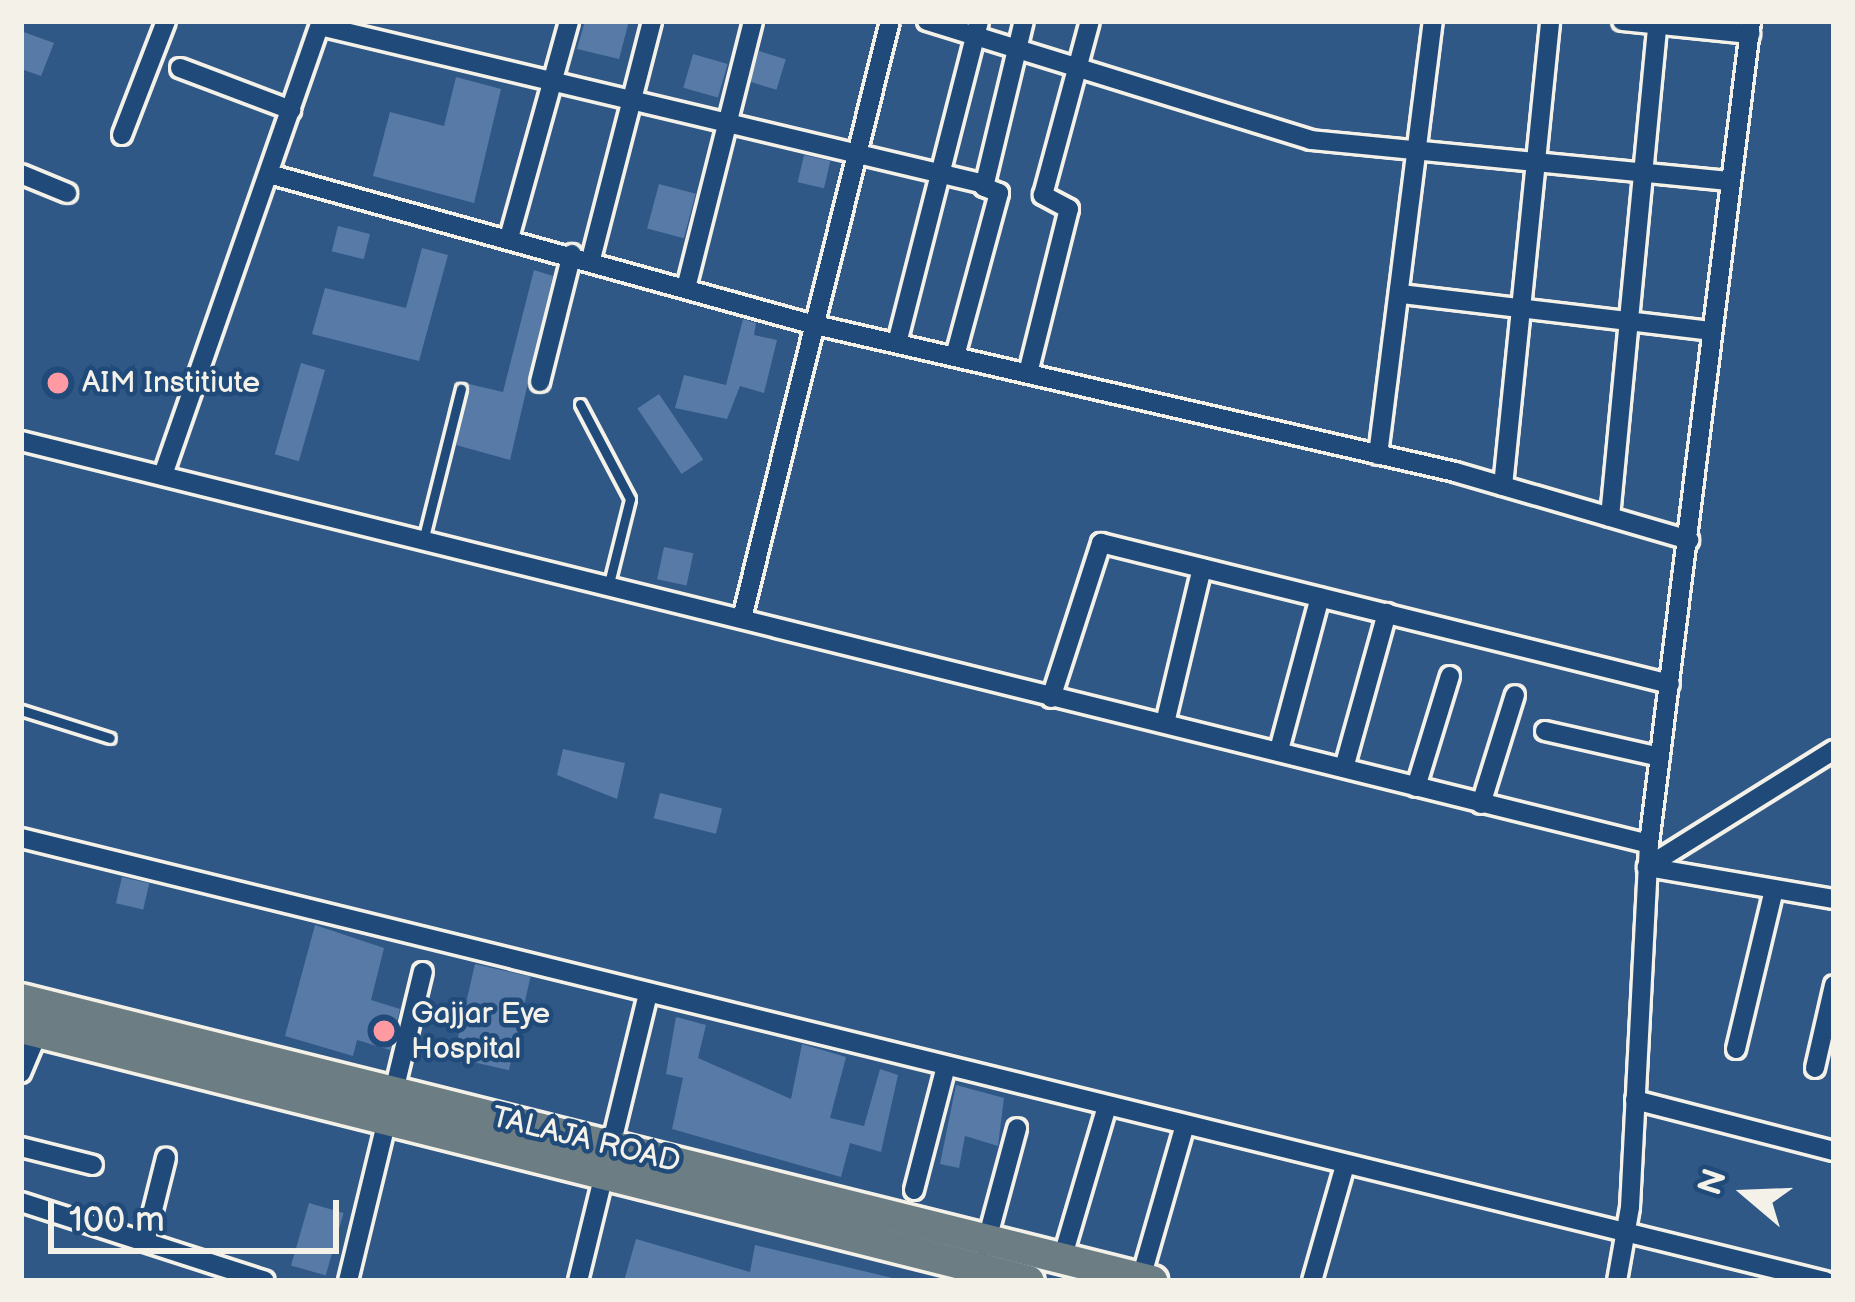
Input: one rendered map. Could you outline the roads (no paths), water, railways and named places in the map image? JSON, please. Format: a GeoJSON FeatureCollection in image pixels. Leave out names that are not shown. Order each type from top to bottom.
{"type":"FeatureCollection","features":[{"type":"Feature","properties":{"kind":"main road","name":"TALAJA ROAD"},"geometry":{"type":"LineString","coordinates":[[32,1016],[602,1158],[981,1263],[1029,1281]]}},
{"type":"Feature","properties":{"kind":"main road","name":"TALAJA ROAD"},"geometry":{"type":"LineString","coordinates":[[981,1263],[1062,1259],[1146,1280]]}},
{"type":"Feature","properties":{"kind":"street"},"geometry":{"type":"LineString","coordinates":[[122,135],[166,21]]}},
{"type":"Feature","properties":{"kind":"street"},"geometry":{"type":"LineString","coordinates":[[509,238],[569,21]]}},
{"type":"Feature","properties":{"kind":"street"},"geometry":{"type":"LineString","coordinates":[[540,382],[652,21]]}},
{"type":"Feature","properties":{"kind":"street"},"geometry":{"type":"LineString","coordinates":[[687,284],[753,21]]}},
{"type":"Feature","properties":{"kind":"street"},"geometry":{"type":"LineString","coordinates":[[742,618],[811,324],[890,21]]}},
{"type":"Feature","properties":{"kind":"street"},"geometry":{"type":"LineString","coordinates":[[927,21],[977,27],[1223,119],[1416,153],[1730,181]]}},
{"type":"Feature","properties":{"kind":"street"},"geometry":{"type":"LineString","coordinates":[[984,184],[1024,21]]}},
{"type":"Feature","properties":{"kind":"street"},"geometry":{"type":"LineString","coordinates":[[1028,373],[1070,208],[1042,194],[1090,21]]}},
{"type":"Feature","properties":{"kind":"street"},"geometry":{"type":"LineString","coordinates":[[1378,454],[1433,21]]}},
{"type":"Feature","properties":{"kind":"street"},"geometry":{"type":"LineString","coordinates":[[1503,486],[1550,21]]}},
{"type":"Feature","properties":{"kind":"street"},"geometry":{"type":"LineString","coordinates":[[1617,1281],[1635,1100],[1649,844],[1750,28],[1622,21]]}},
{"type":"Feature","properties":{"kind":"street"},"geometry":{"type":"LineString","coordinates":[[164,472],[321,23],[553,74],[984,184],[999,193],[955,356]]}},
{"type":"Feature","properties":{"kind":"street"},"geometry":{"type":"LineString","coordinates":[[1610,517],[1657,25]]}},
{"type":"Feature","properties":{"kind":"street"},"geometry":{"type":"LineString","coordinates":[[897,344],[977,27]]}},
{"type":"Feature","properties":{"kind":"street"},"geometry":{"type":"LineString","coordinates":[[180,68],[291,110]]}},
{"type":"Feature","properties":{"kind":"street"},"geometry":{"type":"LineString","coordinates":[[21,174],[68,193]]}},
{"type":"Feature","properties":{"kind":"street"},"geometry":{"type":"LineString","coordinates":[[269,174],[687,284],[811,324],[1378,454],[1689,540]]}},
{"type":"Feature","properties":{"kind":"street"},"geometry":{"type":"LineString","coordinates":[[1401,294],[1712,331]]}},
{"type":"Feature","properties":{"kind":"street"},"geometry":{"type":"LineString","coordinates":[[21,441],[164,472],[423,542],[1649,844]]}},
{"type":"Feature","properties":{"kind":"street"},"geometry":{"type":"LineString","coordinates":[[1051,698],[1101,543],[1670,684]]}},
{"type":"Feature","properties":{"kind":"street"},"geometry":{"type":"LineString","coordinates":[[1165,723],[1202,568]]}},
{"type":"Feature","properties":{"kind":"street"},"geometry":{"type":"LineString","coordinates":[[1279,750],[1320,597]]}},
{"type":"Feature","properties":{"kind":"street"},"geometry":{"type":"LineString","coordinates":[[1344,768],[1387,614]]}},
{"type":"Feature","properties":{"kind":"street"},"geometry":{"type":"LineString","coordinates":[[1416,787],[1450,676]]}},
{"type":"Feature","properties":{"kind":"street"},"geometry":{"type":"LineString","coordinates":[[1481,804],[1515,695]]}},
{"type":"Feature","properties":{"kind":"street"},"geometry":{"type":"LineString","coordinates":[[1545,730],[1660,757]]}},
{"type":"Feature","properties":{"kind":"street"},"geometry":{"type":"LineString","coordinates":[[1647,867],[1834,750]]}},
{"type":"Feature","properties":{"kind":"street"},"geometry":{"type":"LineString","coordinates":[[21,838],[1825,1281]]}},
{"type":"Feature","properties":{"kind":"street"},"geometry":{"type":"LineString","coordinates":[[1647,867],[1834,899]]}},
{"type":"Feature","properties":{"kind":"street"},"geometry":{"type":"LineString","coordinates":[[1736,1049],[1774,889]]}},
{"type":"Feature","properties":{"kind":"street"},"geometry":{"type":"LineString","coordinates":[[348,1281],[423,972]]}},
{"type":"Feature","properties":{"kind":"street"},"geometry":{"type":"LineString","coordinates":[[1815,1068],[1834,985]]}},
{"type":"Feature","properties":{"kind":"street"},"geometry":{"type":"LineString","coordinates":[[578,1281],[602,1158],[648,993]]}},
{"type":"Feature","properties":{"kind":"street"},"geometry":{"type":"LineString","coordinates":[[21,1073],[32,1016]]}},
{"type":"Feature","properties":{"kind":"street"},"geometry":{"type":"LineString","coordinates":[[914,1190],[946,1066]]}},
{"type":"Feature","properties":{"kind":"street"},"geometry":{"type":"LineString","coordinates":[[1635,1100],[1834,1150]]}},
{"type":"Feature","properties":{"kind":"street"},"geometry":{"type":"LineString","coordinates":[[1062,1259],[1107,1106]]}},
{"type":"Feature","properties":{"kind":"street"},"geometry":{"type":"LineString","coordinates":[[1146,1280],[1185,1125]]}},
{"type":"Feature","properties":{"kind":"street"},"geometry":{"type":"LineString","coordinates":[[981,1263],[1017,1127]]}},
{"type":"Feature","properties":{"kind":"street"},"geometry":{"type":"LineString","coordinates":[[21,1147],[93,1165]]}},
{"type":"Feature","properties":{"kind":"street"},"geometry":{"type":"LineString","coordinates":[[145,1242],[166,1159]]}},
{"type":"Feature","properties":{"kind":"street"},"geometry":{"type":"LineString","coordinates":[[1312,1281],[1345,1165]]}},
{"type":"Feature","properties":{"kind":"street"},"geometry":{"type":"LineString","coordinates":[[21,1202],[265,1281]]}},
{"type":"Feature","properties":{"kind":"lane"},"geometry":{"type":"LineString","coordinates":[[423,542],[461,389]]}},
{"type":"Feature","properties":{"kind":"lane"},"geometry":{"type":"LineString","coordinates":[[580,404],[630,499],[608,587]]}},
{"type":"Feature","properties":{"kind":"lane"},"geometry":{"type":"LineString","coordinates":[[21,710],[110,738]]}},
{"type":"Feature","properties":{"kind":"place","name":"AIM Institiute"},"geometry":{"type":"Point","coordinates":[58,383]}},
{"type":"Feature","properties":{"kind":"place","name":"Gajjar Eye Hospital"},"geometry":{"type":"Point","coordinates":[384,1031]}}]}
